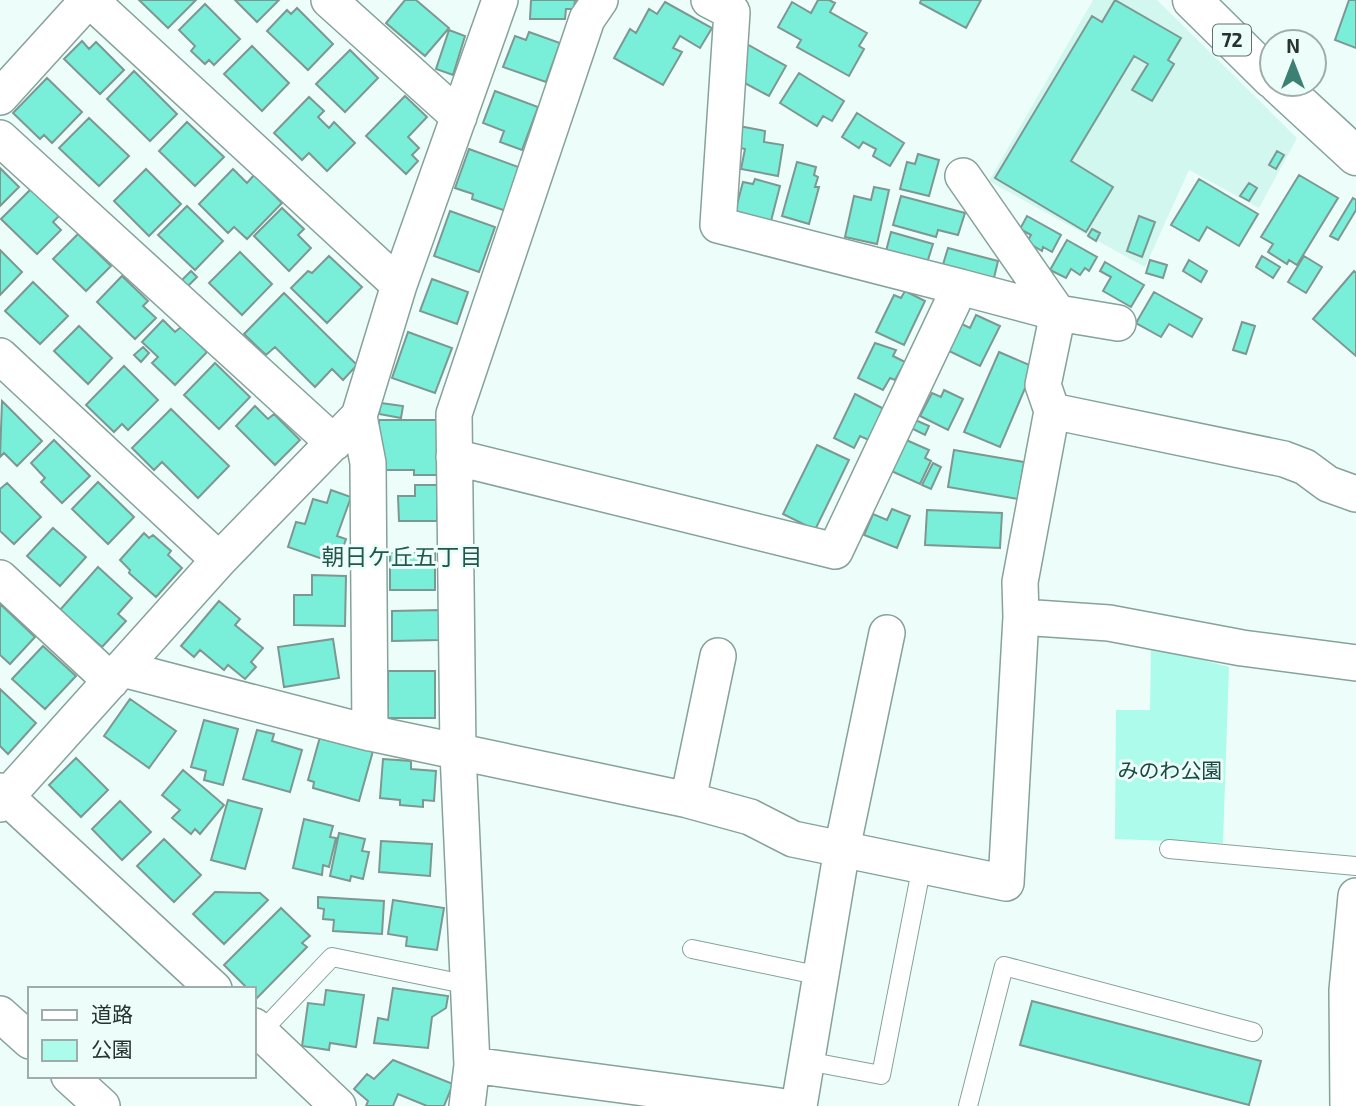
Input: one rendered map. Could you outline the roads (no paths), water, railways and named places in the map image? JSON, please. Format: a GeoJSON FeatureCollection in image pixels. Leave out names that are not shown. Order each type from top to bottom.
{"type":"FeatureCollection","features":[{"type":"Feature","properties":{"kind":"main road","name":"72"},"geometry":{"type":"LineString","coordinates":[[1192,0],[1258,65]]}},
{"type":"Feature","properties":{"kind":"main road"},"geometry":{"type":"LineString","coordinates":[[1293,98],[1356,156]]}},
{"type":"Feature","properties":{"kind":"street"},"geometry":{"type":"LineString","coordinates":[[0,97],[89,0],[399,285]]}},
{"type":"Feature","properties":{"kind":"street"},"geometry":{"type":"LineString","coordinates":[[329,0],[458,117]]}},
{"type":"Feature","properties":{"kind":"street"},"geometry":{"type":"LineString","coordinates":[[212,987],[2,797],[117,675],[219,560],[359,416],[399,285],[500,0]]}},
{"type":"Feature","properties":{"kind":"street"},"geometry":{"type":"LineString","coordinates":[[467,1106],[472,1065],[458,753],[454,414],[587,19],[600,0]]}},
{"type":"Feature","properties":{"kind":"street"},"geometry":{"type":"LineString","coordinates":[[709,0],[732,12],[718,225],[1058,313],[1118,323]]}},
{"type":"Feature","properties":{"kind":"street"},"geometry":{"type":"LineString","coordinates":[[0,138],[334,443]]}},
{"type":"Feature","properties":{"kind":"street"},"geometry":{"type":"LineString","coordinates":[[0,578],[117,675],[458,753],[688,800],[751,817],[793,839],[1006,883],[1021,617],[1020,582],[1052,411],[1043,385],[1058,313],[963,176]]}},
{"type":"Feature","properties":{"kind":"street"},"geometry":{"type":"LineString","coordinates":[[454,457],[835,551],[960,287]]}},
{"type":"Feature","properties":{"kind":"street"},"geometry":{"type":"LineString","coordinates":[[0,356],[219,560]]}},
{"type":"Feature","properties":{"kind":"street"},"geometry":{"type":"LineString","coordinates":[[1052,411],[1284,459],[1305,467],[1328,484],[1356,494]]}},
{"type":"Feature","properties":{"kind":"street"},"geometry":{"type":"LineString","coordinates":[[359,416],[368,463],[370,733]]}},
{"type":"Feature","properties":{"kind":"street"},"geometry":{"type":"LineString","coordinates":[[1021,617],[1109,623],[1242,648],[1356,663]]}},
{"type":"Feature","properties":{"kind":"street"},"geometry":{"type":"LineString","coordinates":[[799,1106],[842,849],[887,633]]}},
{"type":"Feature","properties":{"kind":"street"},"geometry":{"type":"LineString","coordinates":[[688,800],[718,656]]}},
{"type":"Feature","properties":{"kind":"street"},"geometry":{"type":"LineString","coordinates":[[1348,1106],[1356,896]]}},
{"type":"Feature","properties":{"kind":"street"},"geometry":{"type":"LineString","coordinates":[[0,1014],[28,1039]]}},
{"type":"Feature","properties":{"kind":"street"},"geometry":{"type":"LineString","coordinates":[[257,1029],[338,1106]]}},
{"type":"Feature","properties":{"kind":"street"},"geometry":{"type":"LineString","coordinates":[[472,1065],[779,1106]]}},
{"type":"Feature","properties":{"kind":"street"},"geometry":{"type":"LineString","coordinates":[[71,1078],[102,1106]]}},
{"type":"Feature","properties":{"kind":"lane"},"geometry":{"type":"LineString","coordinates":[[1169,849],[1356,866]]}},
{"type":"Feature","properties":{"kind":"lane"},"geometry":{"type":"LineString","coordinates":[[807,1061],[881,1075],[922,866]]}},
{"type":"Feature","properties":{"kind":"lane"},"geometry":{"type":"LineString","coordinates":[[692,948],[821,976]]}},
{"type":"Feature","properties":{"kind":"lane"},"geometry":{"type":"LineString","coordinates":[[257,1029],[331,957],[469,985]]}},
{"type":"Feature","properties":{"kind":"lane"},"geometry":{"type":"LineString","coordinates":[[968,1106],[1004,966],[1253,1032]]}},
{"type":"Feature","properties":{"kind":"district","name":"朝日ケ丘五丁目"},"geometry":{"type":"Point","coordinates":[402,557]}},
{"type":"Feature","properties":{"kind":"park label","name":"みのわ公園"},"geometry":{"type":"Point","coordinates":[1170,771]}}]}
